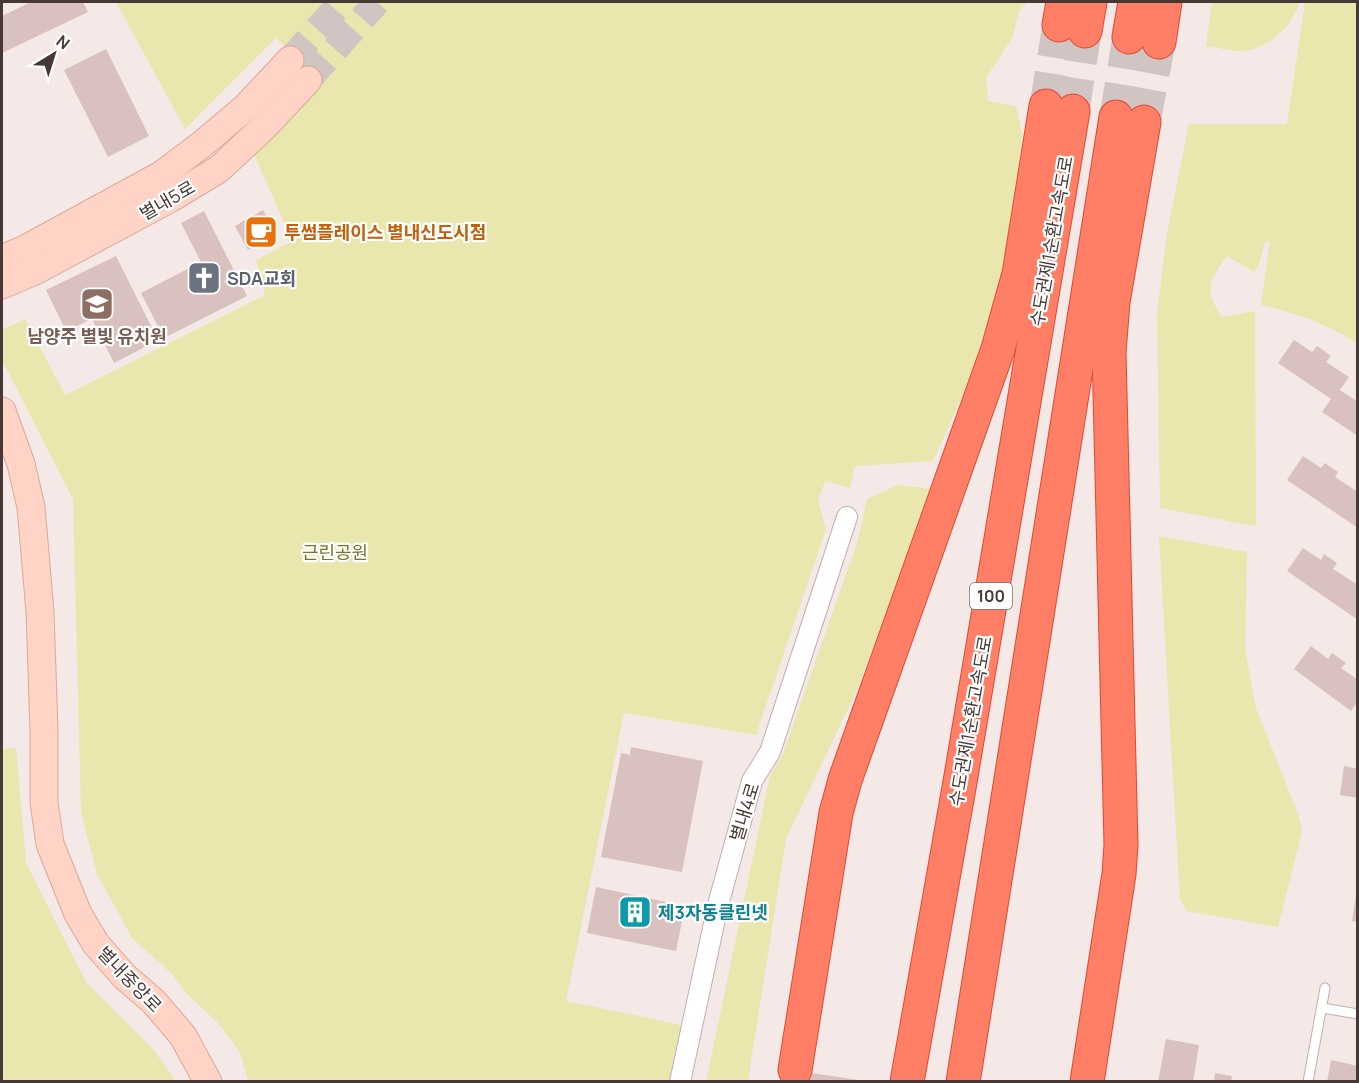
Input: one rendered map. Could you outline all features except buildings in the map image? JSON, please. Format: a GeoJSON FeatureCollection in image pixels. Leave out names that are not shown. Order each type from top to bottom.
{"type":"FeatureCollection","features":[{"type":"Feature","properties":{"kind":"highway"},"geometry":{"type":"LineString","coordinates":[[1135,2],[1144,40],[1165,2]]}},
{"type":"Feature","properties":{"kind":"highway","name":"수도권제1순환고속도로"},"geometry":{"type":"LineString","coordinates":[[795,1070],[836,813],[845,780],[998,349],[1012,305],[1059,109],[964,758],[908,1082]]}},
{"type":"Feature","properties":{"kind":"highway","name":"100"},"geometry":{"type":"LineString","coordinates":[[963,1082],[1130,119],[1109,352],[1121,845],[1119,874],[1087,1082]]}},
{"type":"Feature","properties":{"kind":"street","name":"별내5로"},"geometry":{"type":"LineString","coordinates":[[2,259],[25,249],[160,175],[201,145],[246,107],[290,60]]}},
{"type":"Feature","properties":{"kind":"street","name":"별내5로"},"geometry":{"type":"LineString","coordinates":[[2,285],[173,198],[219,169],[264,127],[308,80]]}},
{"type":"Feature","properties":{"kind":"street","name":"별내중앙로"},"geometry":{"type":"LineString","coordinates":[[2,411],[21,464],[31,507],[40,612],[44,802],[50,844],[64,882],[96,944],[117,968],[154,1002],[183,1036],[208,1082]]}},
{"type":"Feature","properties":{"kind":"street","name":"별내4로"},"geometry":{"type":"LineString","coordinates":[[680,1082],[718,905],[752,781],[770,752],[847,517]]}},
{"type":"Feature","properties":{"kind":"lane"},"geometry":{"type":"LineString","coordinates":[[1308,1082],[1325,988]]}},
{"type":"Feature","properties":{"kind":"lane"},"geometry":{"type":"LineString","coordinates":[[1322,1008],[1358,1014]]}},
{"type":"Feature","properties":{"kind":"green space","name":"근린공원"},"geometry":{"type":"Polygon","coordinates":[[[116,2],[1028,2],[1019,10],[1013,37],[986,78],[988,101],[1016,106],[1022,134],[1012,234],[991,321],[967,386],[933,461],[855,466],[850,488],[825,481],[818,501],[826,529],[756,735],[624,713],[566,1001],[682,1025],[680,1032],[684,1033],[673,1081],[248,1081],[240,1052],[217,1022],[188,995],[171,973],[132,938],[97,874],[81,812],[73,499],[2,360],[2,330],[25,319],[65,395],[265,295],[256,260],[292,241],[254,154],[323,85],[276,38],[185,129],[116,2]]]}},
{"type":"Feature","properties":{"kind":"green space"},"geometry":{"type":"Polygon","coordinates":[[[1212,2],[1300,2],[1292,19],[1271,41],[1253,49],[1239,51],[1206,46],[1212,2]]]}},
{"type":"Feature","properties":{"kind":"green space"},"geometry":{"type":"Polygon","coordinates":[[[1305,2],[1357,2],[1357,343],[1311,320],[1261,305],[1270,240],[1265,242],[1259,264],[1254,272],[1227,256],[1210,285],[1212,298],[1221,317],[1255,311],[1256,526],[1160,508],[1157,313],[1167,234],[1189,124],[1287,124],[1305,2]]]}},
{"type":"Feature","properties":{"kind":"green space"},"geometry":{"type":"Polygon","coordinates":[[[898,485],[935,489],[856,692],[786,839],[748,1081],[706,1082],[770,776],[783,754],[857,543],[867,499],[898,485]]]}},
{"type":"Feature","properties":{"kind":"green space"},"geometry":{"type":"Polygon","coordinates":[[[1159,536],[1247,552],[1245,650],[1256,708],[1298,814],[1302,831],[1278,927],[1187,911],[1180,900],[1159,536]]]}},
{"type":"Feature","properties":{"kind":"green space"},"geometry":{"type":"Polygon","coordinates":[[[16,748],[26,863],[86,982],[153,1049],[176,1081],[2,1081],[2,749],[16,748]]]}},
{"type":"Feature","properties":{"kind":"tunnel"},"geometry":{"type":"LineString","coordinates":[[290,60],[342,2]]}},
{"type":"Feature","properties":{"kind":"tunnel"},"geometry":{"type":"LineString","coordinates":[[308,80],[377,2]]}},
{"type":"Feature","properties":{"kind":"tunnel"},"geometry":{"type":"LineString","coordinates":[[1046,106],[1059,25]]}},
{"type":"Feature","properties":{"kind":"tunnel"},"geometry":{"type":"LineString","coordinates":[[1073,111],[1085,31]]}},
{"type":"Feature","properties":{"kind":"tunnel"},"geometry":{"type":"LineString","coordinates":[[1116,117],[1129,37]]}},
{"type":"Feature","properties":{"kind":"tunnel"},"geometry":{"type":"LineString","coordinates":[[1144,122],[1159,42]]}},
{"type":"Feature","properties":{"kind":"place","name":"투썸플레이스 별내신도시점"},"geometry":{"type":"Point","coordinates":[261,232]}},
{"type":"Feature","properties":{"kind":"place","name":"SDA교회"},"geometry":{"type":"Point","coordinates":[204,278]}},
{"type":"Feature","properties":{"kind":"place","name":"남양주 별빛 유치원"},"geometry":{"type":"Point","coordinates":[97,304]}},
{"type":"Feature","properties":{"kind":"place","name":"제3자동클린넷"},"geometry":{"type":"Point","coordinates":[635,912]}}]}
